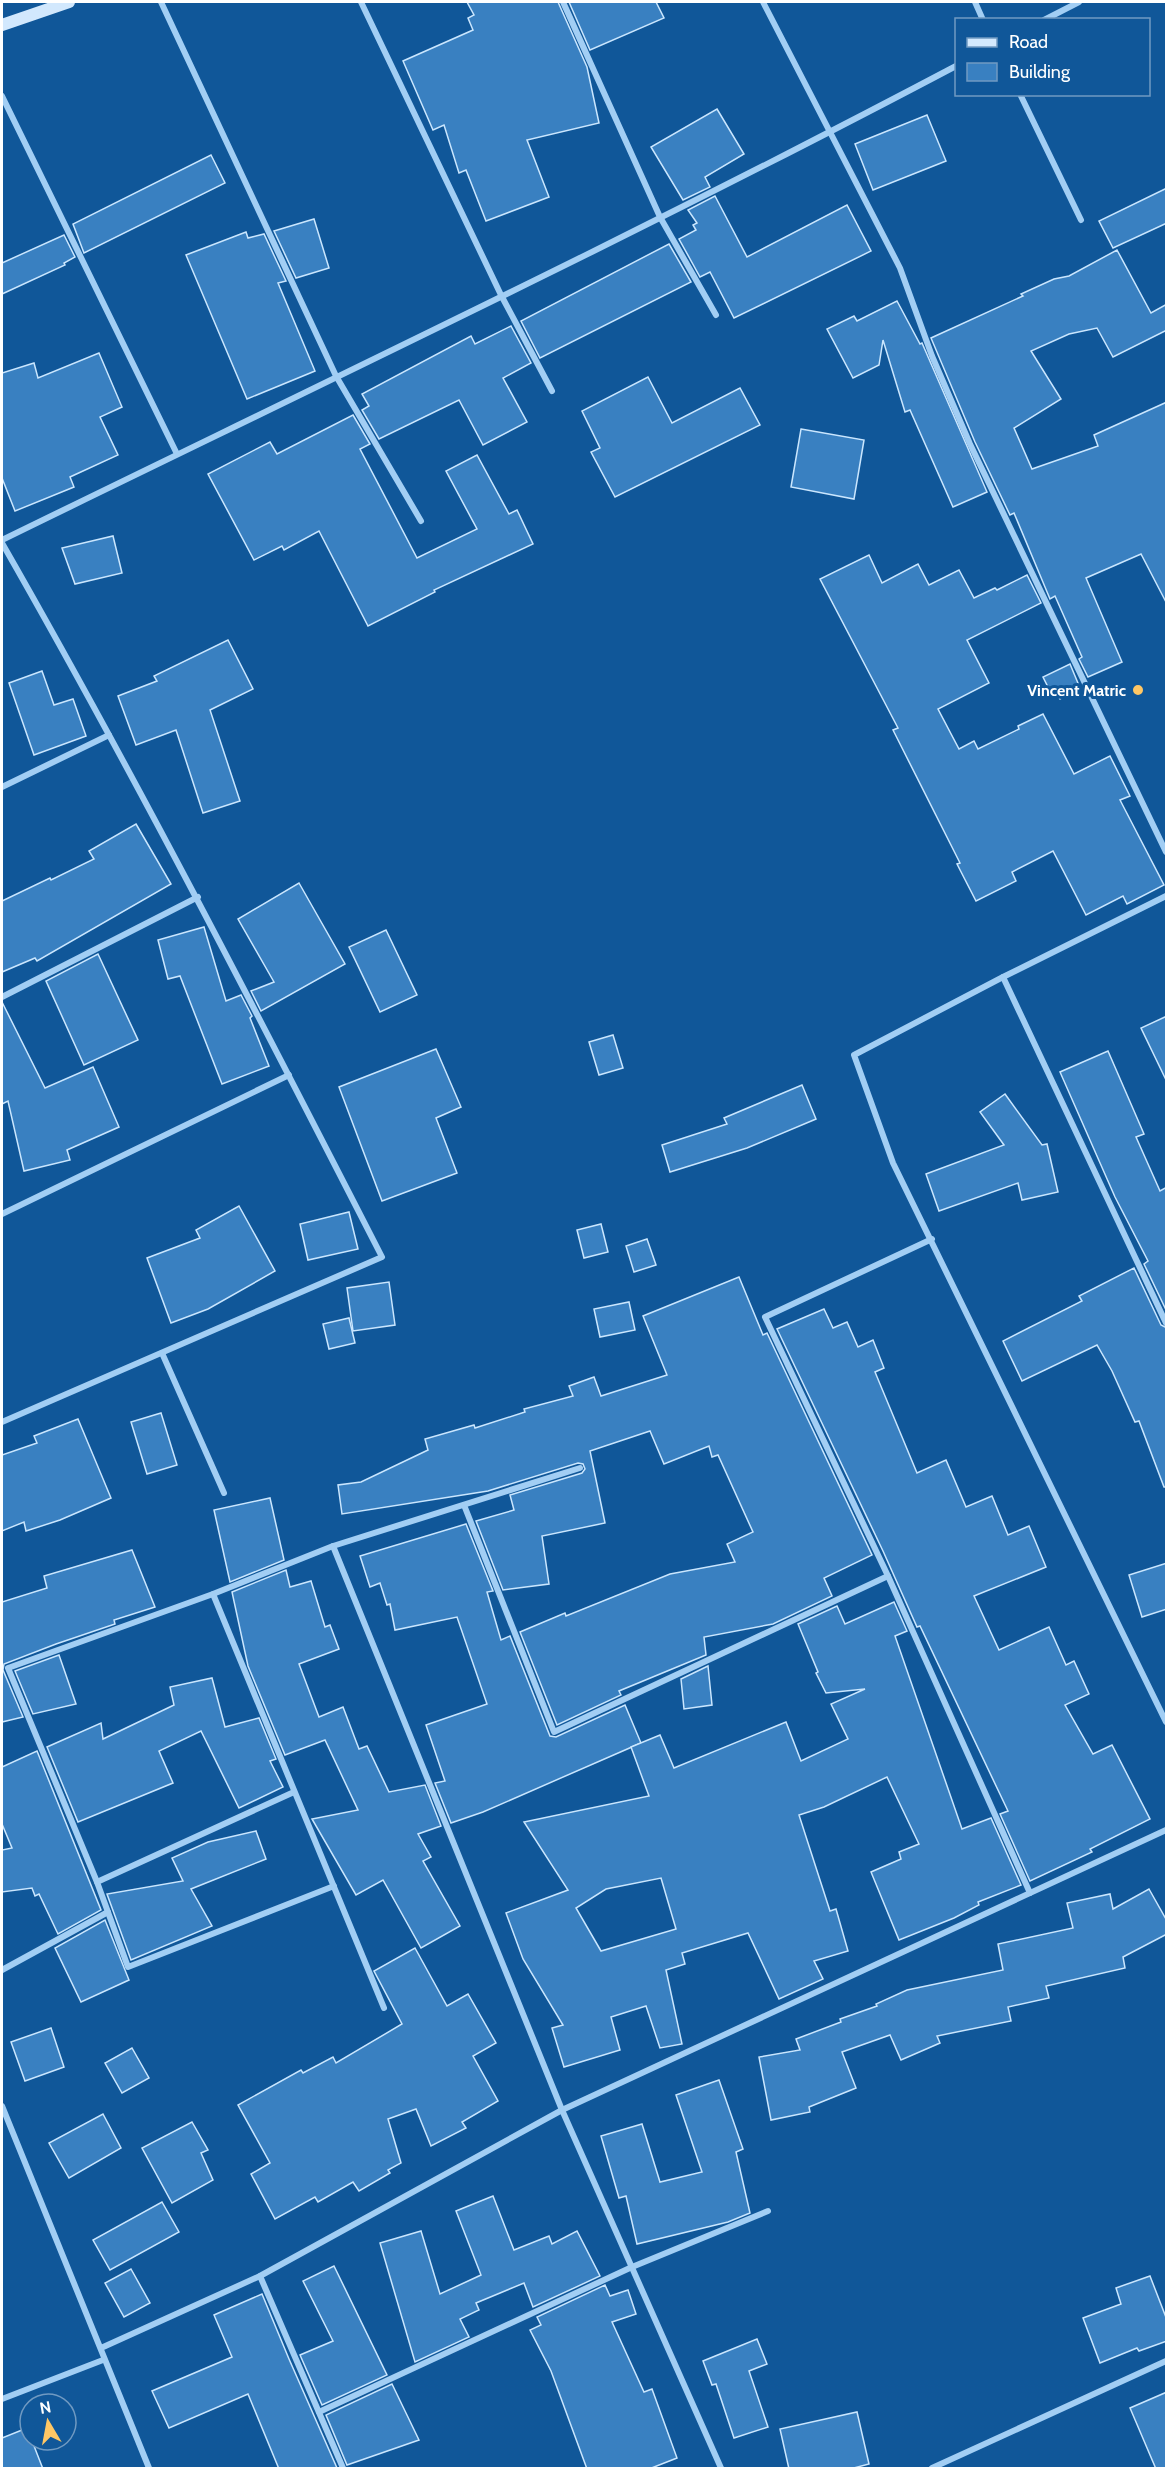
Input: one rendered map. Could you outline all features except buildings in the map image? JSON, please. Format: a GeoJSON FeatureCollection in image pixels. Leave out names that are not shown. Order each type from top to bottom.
{"type":"FeatureCollection","features":[{"type":"Feature","properties":{"kind":"street"},"geometry":{"type":"LineString","coordinates":[[2,25],[69,2]]}},
{"type":"Feature","properties":{"kind":"street"},"geometry":{"type":"LineString","coordinates":[[162,2],[336,376],[421,521]]}},
{"type":"Feature","properties":{"kind":"street"},"geometry":{"type":"LineString","coordinates":[[361,2],[501,295],[552,391]]}},
{"type":"Feature","properties":{"kind":"street"},"geometry":{"type":"LineString","coordinates":[[563,2],[660,217],[716,315]]}},
{"type":"Feature","properties":{"kind":"street"},"geometry":{"type":"LineString","coordinates":[[763,2],[900,268],[932,356],[970,444],[1167,852]]}},
{"type":"Feature","properties":{"kind":"street"},"geometry":{"type":"LineString","coordinates":[[975,2],[982,18]]}},
{"type":"Feature","properties":{"kind":"street"},"geometry":{"type":"LineString","coordinates":[[1048,18],[1079,2]]}},
{"type":"Feature","properties":{"kind":"street"},"geometry":{"type":"LineString","coordinates":[[2,1422],[382,1257],[198,897],[86,690],[2,542],[660,217],[955,67]]}},
{"type":"Feature","properties":{"kind":"street"},"geometry":{"type":"LineString","coordinates":[[2,96],[177,454]]}},
{"type":"Feature","properties":{"kind":"street"},"geometry":{"type":"LineString","coordinates":[[1021,96],[1081,220]]}},
{"type":"Feature","properties":{"kind":"street"},"geometry":{"type":"LineString","coordinates":[[2,787],[109,735]]}},
{"type":"Feature","properties":{"kind":"street"},"geometry":{"type":"LineString","coordinates":[[1167,896],[1003,977],[854,1055],[893,1163],[1167,1722]]}},
{"type":"Feature","properties":{"kind":"street"},"geometry":{"type":"LineString","coordinates":[[2,997],[198,897]]}},
{"type":"Feature","properties":{"kind":"street"},"geometry":{"type":"LineString","coordinates":[[1003,977],[1167,1323]]}},
{"type":"Feature","properties":{"kind":"street"},"geometry":{"type":"LineString","coordinates":[[2,1214],[289,1075]]}},
{"type":"Feature","properties":{"kind":"street"},"geometry":{"type":"LineString","coordinates":[[932,1239],[765,1317],[888,1576],[1030,1893]]}},
{"type":"Feature","properties":{"kind":"street"},"geometry":{"type":"LineString","coordinates":[[162,1353],[224,1493]]}},
{"type":"Feature","properties":{"kind":"street"},"geometry":{"type":"LineString","coordinates":[[334,1886],[128,1967],[97,1882],[8,1668],[213,1594],[333,1546],[580,1468]]}},
{"type":"Feature","properties":{"kind":"street"},"geometry":{"type":"LineString","coordinates":[[464,1505],[554,1732],[888,1576]]}},
{"type":"Feature","properties":{"kind":"street"},"geometry":{"type":"LineString","coordinates":[[333,1546],[562,2110],[721,2469]]}},
{"type":"Feature","properties":{"kind":"street"},"geometry":{"type":"LineString","coordinates":[[213,1594],[384,2008]]}},
{"type":"Feature","properties":{"kind":"street"},"geometry":{"type":"LineString","coordinates":[[97,1882],[294,1792]]}},
{"type":"Feature","properties":{"kind":"street"},"geometry":{"type":"LineString","coordinates":[[101,2348],[260,2276],[562,2110],[1167,1830]]}},
{"type":"Feature","properties":{"kind":"street"},"geometry":{"type":"LineString","coordinates":[[2,1970],[108,1912]]}},
{"type":"Feature","properties":{"kind":"street"},"geometry":{"type":"LineString","coordinates":[[2,2106],[149,2469]]}},
{"type":"Feature","properties":{"kind":"street"},"geometry":{"type":"LineString","coordinates":[[319,2412],[632,2267],[768,2211]]}},
{"type":"Feature","properties":{"kind":"street"},"geometry":{"type":"LineString","coordinates":[[260,2276],[343,2469]]}},
{"type":"Feature","properties":{"kind":"street"},"geometry":{"type":"LineString","coordinates":[[2,2399],[103,2360]]}},
{"type":"Feature","properties":{"kind":"street"},"geometry":{"type":"LineString","coordinates":[[932,2469],[1167,2361]]}},
{"type":"Feature","properties":{"kind":"place","name":"Vincent Matric"},"geometry":{"type":"Point","coordinates":[1138,690]}}]}
